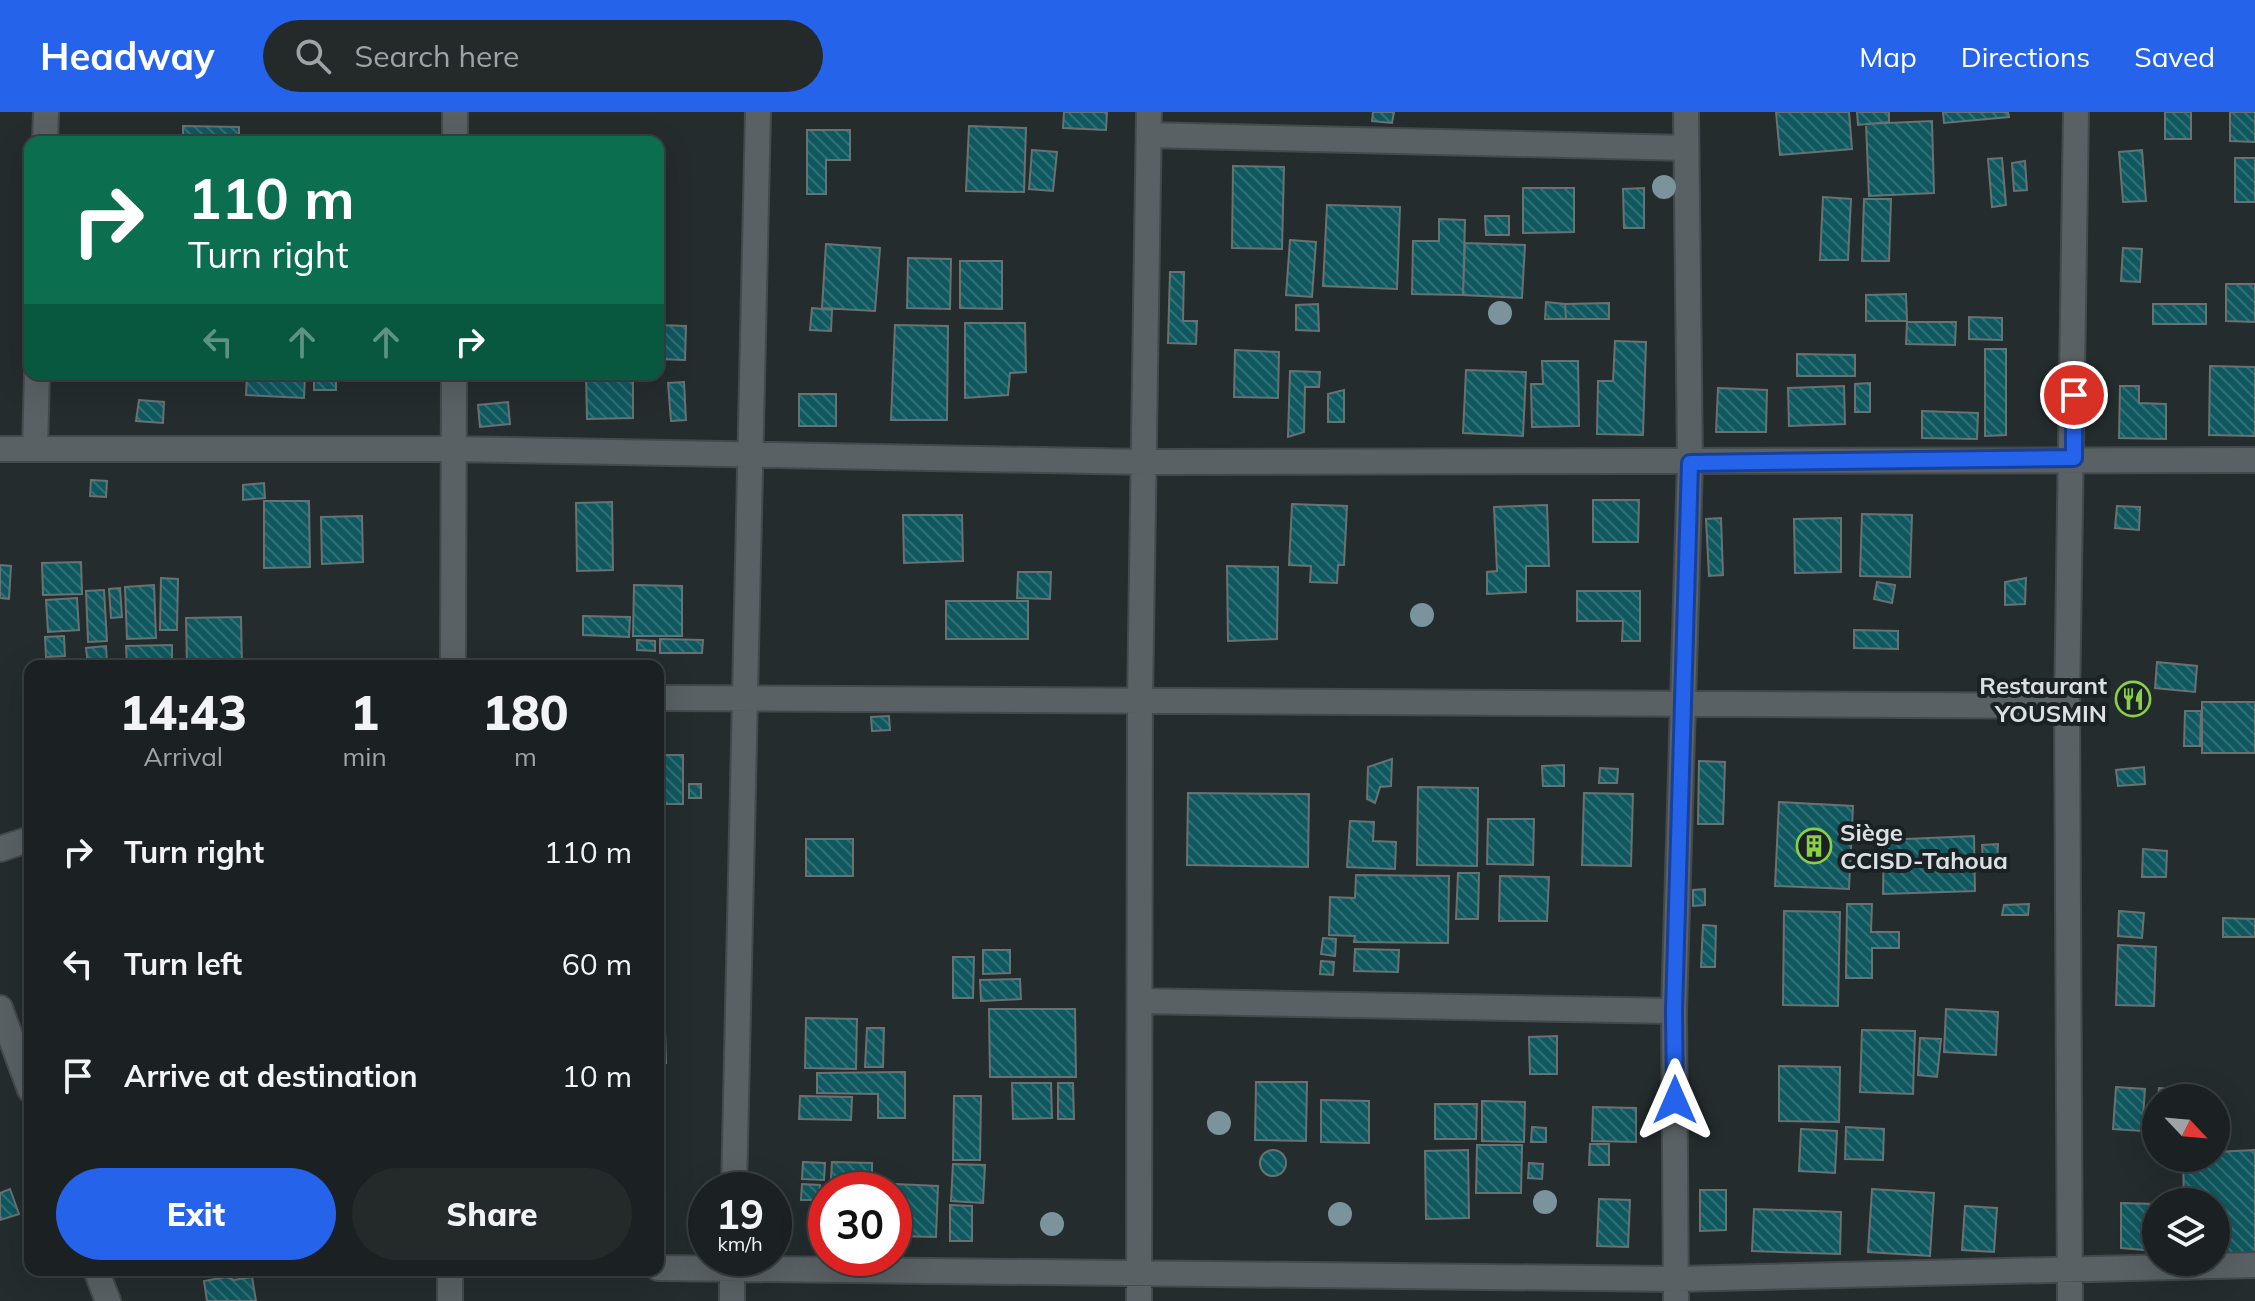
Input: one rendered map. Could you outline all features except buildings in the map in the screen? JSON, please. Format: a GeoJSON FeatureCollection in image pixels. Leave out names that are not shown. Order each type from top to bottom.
{"type":"FeatureCollection","features":[{"type":"Feature","properties":{"kind":"street"},"geometry":{"type":"LineString","coordinates":[[45,136],[46,112]]}},
{"type":"Feature","properties":{"kind":"street"},"geometry":{"type":"LineString","coordinates":[[455,112],[455,136]]}},
{"type":"Feature","properties":{"kind":"street"},"geometry":{"type":"LineString","coordinates":[[734,1172],[758,112]]}},
{"type":"Feature","properties":{"kind":"street"},"geometry":{"type":"LineString","coordinates":[[1676,1290],[1674,1011],[1690,463],[1686,112]]}},
{"type":"Feature","properties":{"kind":"street"},"geometry":{"type":"LineString","coordinates":[[2070,1301],[2067,706],[2074,458],[2076,112]]}},
{"type":"Feature","properties":{"kind":"street"},"geometry":{"type":"LineString","coordinates":[[1139,1301],[1140,700],[1149,123],[1686,148]]}},
{"type":"Feature","properties":{"kind":"street"},"geometry":{"type":"LineString","coordinates":[[35,448],[37,380]]}},
{"type":"Feature","properties":{"kind":"street"},"geometry":{"type":"LineString","coordinates":[[453,660],[454,380]]}},
{"type":"Feature","properties":{"kind":"street"},"geometry":{"type":"LineString","coordinates":[[0,449],[453,449],[1144,462],[2255,460]]}},
{"type":"Feature","properties":{"kind":"street"},"geometry":{"type":"LineString","coordinates":[[664,698],[2067,706]]}},
{"type":"Feature","properties":{"kind":"street"},"geometry":{"type":"LineString","coordinates":[[0,849],[24,841]]}},
{"type":"Feature","properties":{"kind":"street"},"geometry":{"type":"LineString","coordinates":[[1140,1001],[1674,1011]]}},
{"type":"Feature","properties":{"kind":"street"},"geometry":{"type":"LineString","coordinates":[[0,1008],[24,1074]]}},
{"type":"Feature","properties":{"kind":"street"},"geometry":{"type":"LineString","coordinates":[[792,1266],[1676,1290],[2070,1268],[2255,1265]]}},
{"type":"Feature","properties":{"kind":"street"},"geometry":{"type":"LineString","coordinates":[[664,1268],[688,1267]]}},
{"type":"Feature","properties":{"kind":"street"},"geometry":{"type":"LineString","coordinates":[[98,1276],[108,1301]]}},
{"type":"Feature","properties":{"kind":"street"},"geometry":{"type":"LineString","coordinates":[[450,1276],[450,1301]]}},
{"type":"Feature","properties":{"kind":"street"},"geometry":{"type":"LineString","coordinates":[[732,1276],[732,1301]]}},
{"type":"Feature","properties":{"kind":"place","name":"Restaurant YOUSMIN"},"geometry":{"type":"Point","coordinates":[2133,699]}},
{"type":"Feature","properties":{"kind":"place","name":"Siège CCISD-Tahoua"},"geometry":{"type":"Point","coordinates":[1814,846]}},
{"type":"Feature","properties":{"kind":"route"},"geometry":{"type":"LineString","coordinates":[[1675,1100],[1674,1011],[1690,463],[2074,458],[2074,395]]}}]}
